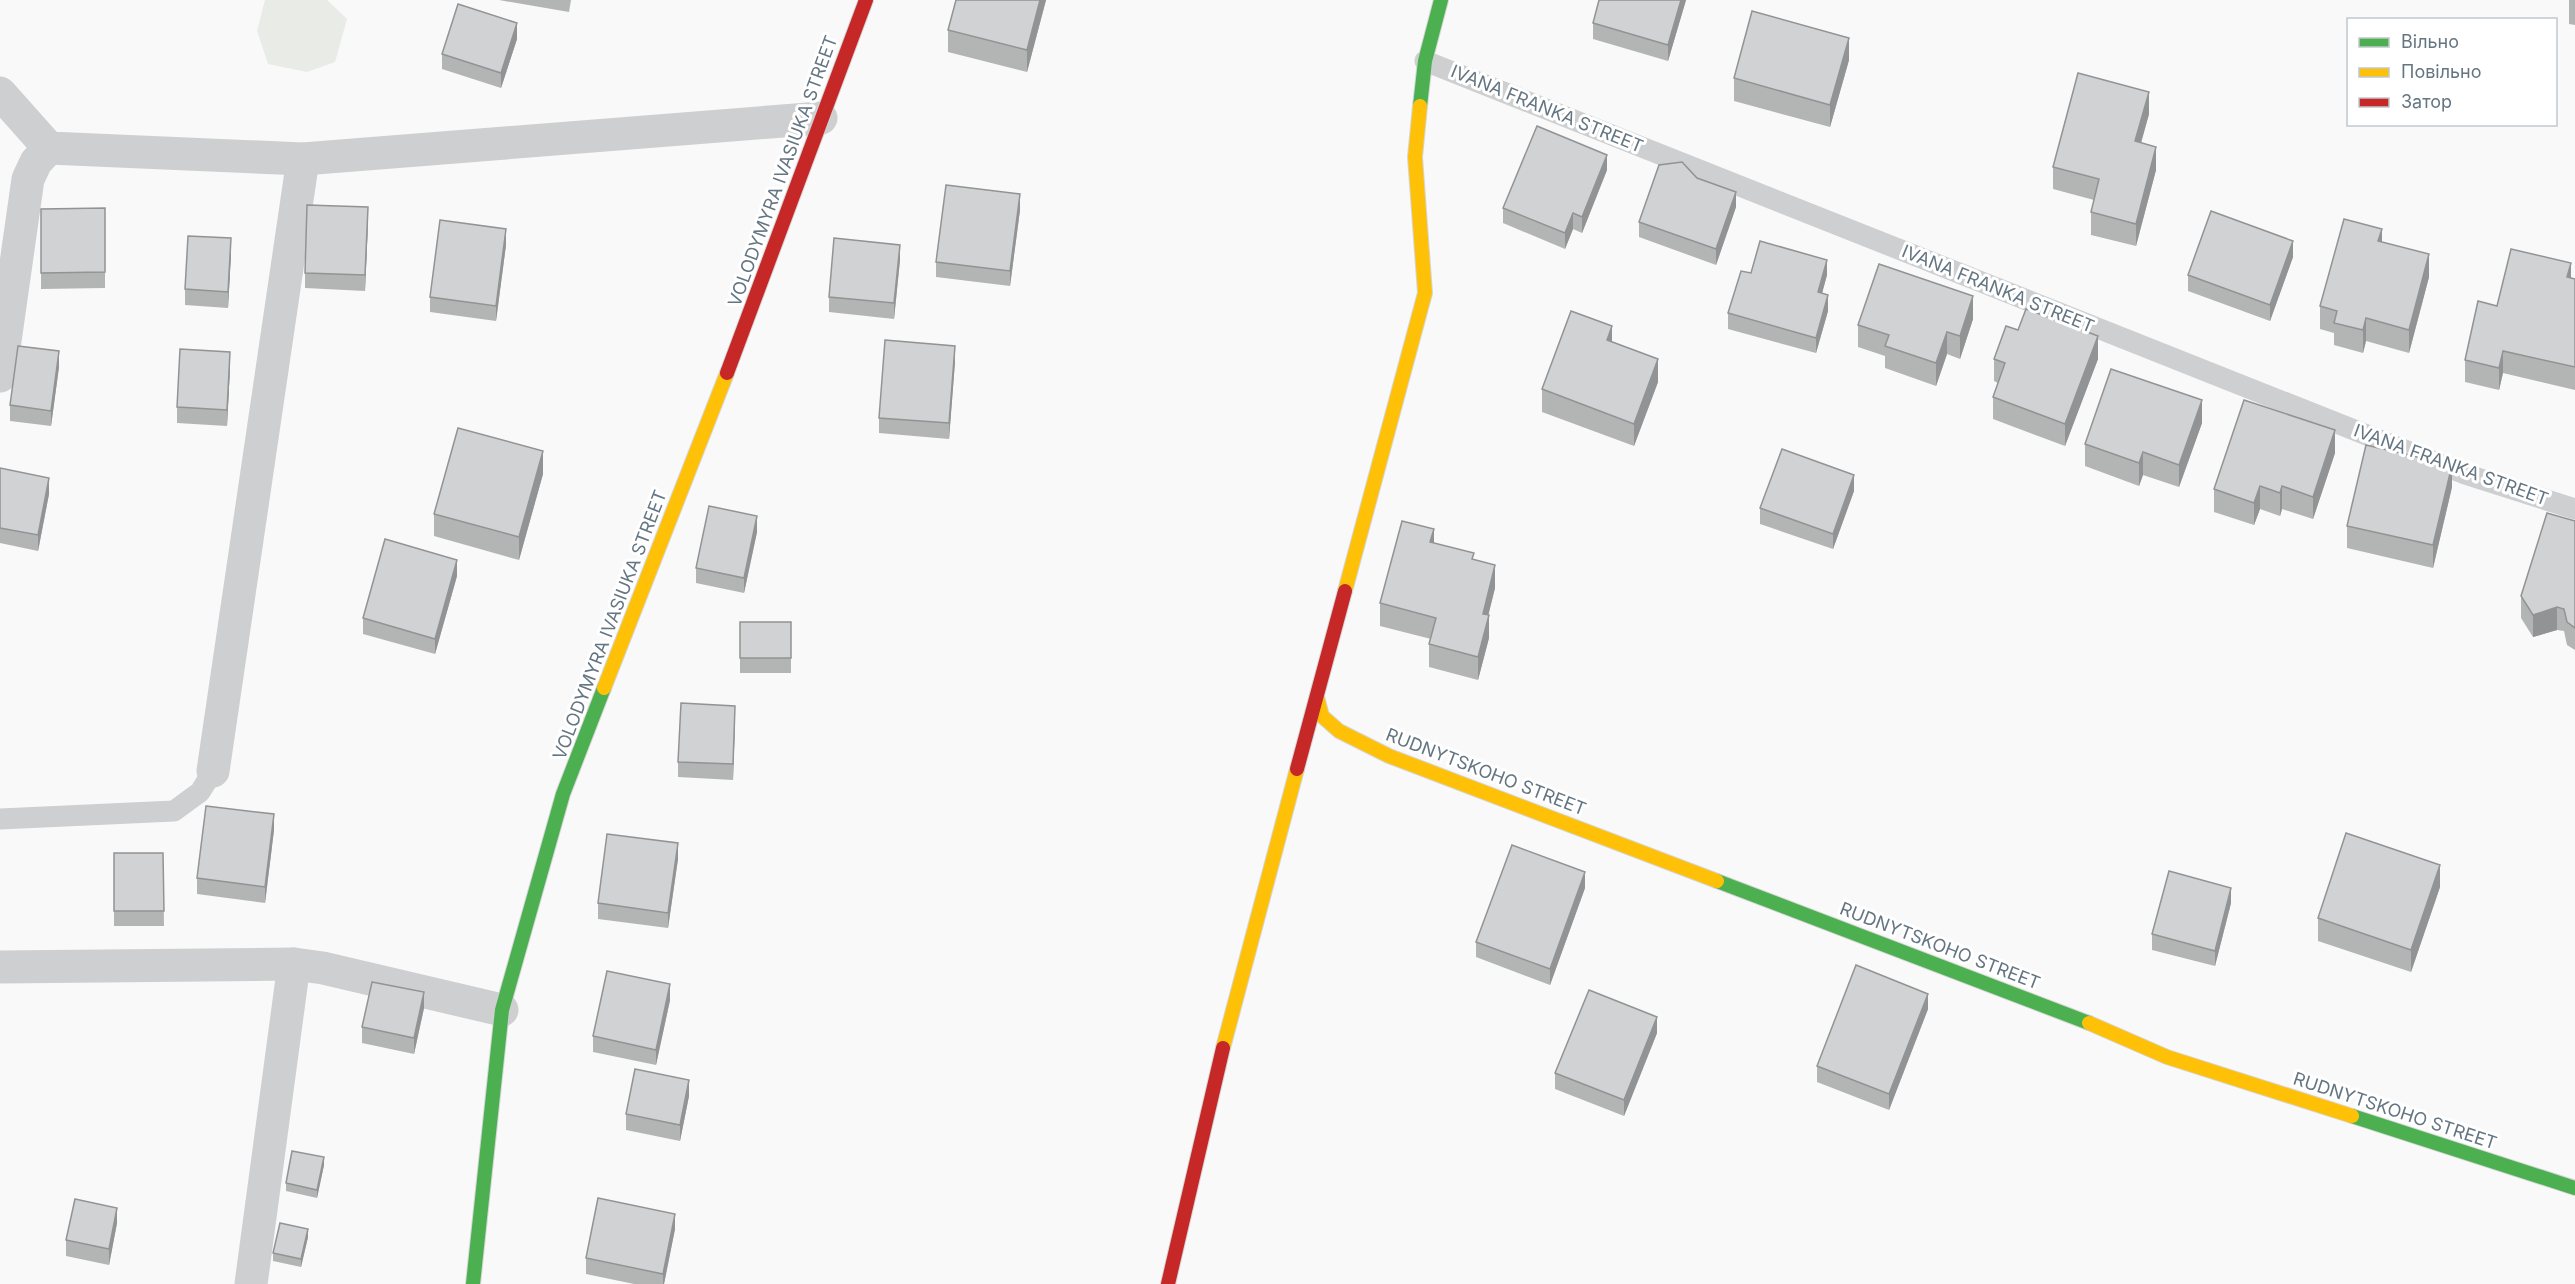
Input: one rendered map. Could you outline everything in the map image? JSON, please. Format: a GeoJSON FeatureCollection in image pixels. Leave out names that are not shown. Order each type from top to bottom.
{"type":"FeatureCollection","features":[{"type":"Feature","properties":{"kind":"street","name":"VOLODYMYRA IVASIUKA STREET"},"geometry":{"type":"LineString","coordinates":[[473,1284],[502,1010],[563,794],[757,295],[866,0]]}},
{"type":"Feature","properties":{"kind":"street"},"geometry":{"type":"LineString","coordinates":[[1173,1282],[1223,1046],[1425,293],[1415,157],[1425,61],[1441,0]]}},
{"type":"Feature","properties":{"kind":"street"},"geometry":{"type":"LineString","coordinates":[[0,93],[48,148],[303,159],[821,118]]}},
{"type":"Feature","properties":{"kind":"street"},"geometry":{"type":"LineString","coordinates":[[0,376],[28,179],[36,162],[48,148]]}},
{"type":"Feature","properties":{"kind":"street"},"geometry":{"type":"LineString","coordinates":[[213,771],[303,159]]}},
{"type":"Feature","properties":{"kind":"street","name":"RUDNYTSKOHO STREET"},"geometry":{"type":"LineString","coordinates":[[1317,697],[1322,716],[1339,731],[1389,756],[2063,1012],[2167,1056],[2575,1188]]}},
{"type":"Feature","properties":{"kind":"street"},"geometry":{"type":"LineString","coordinates":[[0,967],[294,964],[323,968],[502,1010]]}},
{"type":"Feature","properties":{"kind":"street"},"geometry":{"type":"LineString","coordinates":[[252,1284],[294,964]]}},
{"type":"Feature","properties":{"kind":"lane","name":"IVANA FRANKA STREET"},"geometry":{"type":"LineString","coordinates":[[1425,61],[2465,474],[2575,509]]}},
{"type":"Feature","properties":{"kind":"lane"},"geometry":{"type":"LineString","coordinates":[[0,819],[174,811],[200,792],[213,771]]}},
{"type":"Feature","properties":{"kind":"shaded area"},"geometry":{"type":"Polygon","coordinates":[[[265,0],[327,0],[347,19],[335,62],[307,72],[268,64],[257,31],[265,0]]]}},
{"type":"Feature","properties":{"kind":"building"},"geometry":{"type":"Polygon","coordinates":[[[956,0],[1040,0],[1027,50],[948,30],[956,0]]]}},
{"type":"Feature","properties":{"kind":"building"},"geometry":{"type":"Polygon","coordinates":[[[1599,0],[1681,0],[1668,45],[1593,23],[1599,0]]]}},
{"type":"Feature","properties":{"kind":"building"},"geometry":{"type":"Polygon","coordinates":[[[458,4],[517,23],[501,73],[442,54],[458,4]]]}},
{"type":"Feature","properties":{"kind":"building"},"geometry":{"type":"Polygon","coordinates":[[[1752,11],[1849,38],[1830,105],[1734,78],[1752,11]]]}},
{"type":"Feature","properties":{"kind":"building"},"geometry":{"type":"Polygon","coordinates":[[[2078,73],[2149,92],[2135,141],[2156,147],[2136,224],[2091,212],[2099,179],[2053,167],[2078,73]]]}},
{"type":"Feature","properties":{"kind":"building"},"geometry":{"type":"Polygon","coordinates":[[[1537,126],[1607,155],[1582,217],[1573,213],[1565,233],[1503,208],[1537,126]]]}},
{"type":"Feature","properties":{"kind":"building"},"geometry":{"type":"Polygon","coordinates":[[[1682,162],[1697,178],[1736,192],[1716,249],[1639,222],[1659,165],[1682,162]]]}},
{"type":"Feature","properties":{"kind":"building"},"geometry":{"type":"Polygon","coordinates":[[[946,185],[1020,194],[1010,271],[936,262],[946,185]]]}},
{"type":"Feature","properties":{"kind":"building"},"geometry":{"type":"Polygon","coordinates":[[[307,205],[368,207],[365,275],[305,273],[307,205]]]}},
{"type":"Feature","properties":{"kind":"building"},"geometry":{"type":"Polygon","coordinates":[[[105,208],[105,272],[41,273],[41,209],[105,208]]]}},
{"type":"Feature","properties":{"kind":"building"},"geometry":{"type":"Polygon","coordinates":[[[2211,211],[2293,241],[2270,305],[2188,275],[2211,211]]]}},
{"type":"Feature","properties":{"kind":"building"},"geometry":{"type":"Polygon","coordinates":[[[2344,219],[2382,229],[2378,241],[2429,254],[2409,330],[2366,318],[2363,330],[2334,323],[2337,311],[2320,306],[2344,219]]]}},
{"type":"Feature","properties":{"kind":"building"},"geometry":{"type":"Polygon","coordinates":[[[440,220],[506,229],[496,306],[430,297],[440,220]]]}},
{"type":"Feature","properties":{"kind":"building"},"geometry":{"type":"Polygon","coordinates":[[[188,236],[231,238],[228,292],[185,289],[188,236]]]}},
{"type":"Feature","properties":{"kind":"building"},"geometry":{"type":"Polygon","coordinates":[[[834,238],[900,245],[894,303],[829,297],[834,238]]]}},
{"type":"Feature","properties":{"kind":"building"},"geometry":{"type":"Polygon","coordinates":[[[1760,241],[1827,260],[1818,292],[1828,295],[1816,338],[1728,313],[1741,271],[1751,273],[1760,241]]]}},
{"type":"Feature","properties":{"kind":"building"},"geometry":{"type":"Polygon","coordinates":[[[2511,249],[2571,263],[2567,277],[2575,279],[2575,367],[2503,351],[2499,368],[2465,360],[2478,301],[2497,306],[2511,249]]]}},
{"type":"Feature","properties":{"kind":"building"},"geometry":{"type":"Polygon","coordinates":[[[1879,264],[1973,296],[1960,336],[1947,332],[1936,363],[1885,346],[1889,335],[1858,325],[1879,264]]]}},
{"type":"Feature","properties":{"kind":"building"},"geometry":{"type":"Polygon","coordinates":[[[2026,309],[2098,336],[2065,424],[1993,397],[2005,363],[1994,359],[2006,326],[2018,330],[2026,309]]]}},
{"type":"Feature","properties":{"kind":"building"},"geometry":{"type":"Polygon","coordinates":[[[1571,311],[1612,326],[1607,340],[1658,359],[1634,424],[1542,389],[1571,311]]]}},
{"type":"Feature","properties":{"kind":"building"},"geometry":{"type":"Polygon","coordinates":[[[885,340],[955,346],[949,423],[879,418],[885,340]]]}},
{"type":"Feature","properties":{"kind":"building"},"geometry":{"type":"Polygon","coordinates":[[[18,346],[59,351],[51,411],[10,405],[18,346]]]}},
{"type":"Feature","properties":{"kind":"building"},"geometry":{"type":"Polygon","coordinates":[[[180,349],[230,352],[227,410],[177,407],[180,349]]]}},
{"type":"Feature","properties":{"kind":"building"},"geometry":{"type":"Polygon","coordinates":[[[2111,369],[2202,400],[2179,465],[2143,452],[2139,463],[2085,444],[2111,369]]]}},
{"type":"Feature","properties":{"kind":"building"},"geometry":{"type":"Polygon","coordinates":[[[2244,400],[2335,430],[2313,497],[2282,486],[2280,493],[2260,486],[2254,503],[2214,489],[2244,400]]]}},
{"type":"Feature","properties":{"kind":"building"},"geometry":{"type":"Polygon","coordinates":[[[458,428],[543,451],[519,537],[434,514],[458,428]]]}},
{"type":"Feature","properties":{"kind":"building"},"geometry":{"type":"Polygon","coordinates":[[[2366,445],[2452,465],[2433,545],[2347,526],[2366,445]]]}},
{"type":"Feature","properties":{"kind":"building"},"geometry":{"type":"Polygon","coordinates":[[[1782,449],[1854,475],[1833,534],[1760,508],[1782,449]]]}},
{"type":"Feature","properties":{"kind":"building"},"geometry":{"type":"Polygon","coordinates":[[[0,468],[49,478],[38,535],[0,528],[0,468]]]}},
{"type":"Feature","properties":{"kind":"building"},"geometry":{"type":"Polygon","coordinates":[[[709,506],[757,516],[744,578],[696,568],[709,506]]]}},
{"type":"Feature","properties":{"kind":"building"},"geometry":{"type":"Polygon","coordinates":[[[2547,513],[2575,521],[2575,628],[2567,622],[2564,609],[2557,607],[2533,615],[2521,596],[2547,513]]]}},
{"type":"Feature","properties":{"kind":"building"},"geometry":{"type":"Polygon","coordinates":[[[1402,521],[1434,529],[1430,542],[1474,553],[1472,559],[1495,565],[1483,614],[1489,615],[1478,657],[1429,644],[1436,618],[1380,603],[1402,521]]]}},
{"type":"Feature","properties":{"kind":"building"},"geometry":{"type":"Polygon","coordinates":[[[385,539],[457,560],[435,639],[363,618],[385,539]]]}},
{"type":"Feature","properties":{"kind":"building"},"geometry":{"type":"Polygon","coordinates":[[[740,622],[791,622],[791,658],[740,658],[740,622]]]}},
{"type":"Feature","properties":{"kind":"building"},"geometry":{"type":"Polygon","coordinates":[[[681,703],[735,706],[733,764],[678,762],[681,703]]]}},
{"type":"Feature","properties":{"kind":"building"},"geometry":{"type":"Polygon","coordinates":[[[206,806],[274,814],[265,887],[197,878],[206,806]]]}},
{"type":"Feature","properties":{"kind":"building"},"geometry":{"type":"Polygon","coordinates":[[[2346,833],[2440,865],[2411,950],[2318,918],[2346,833]]]}},
{"type":"Feature","properties":{"kind":"building"},"geometry":{"type":"Polygon","coordinates":[[[607,834],[678,843],[668,913],[598,903],[607,834]]]}},
{"type":"Feature","properties":{"kind":"building"},"geometry":{"type":"Polygon","coordinates":[[[1512,845],[1585,872],[1550,969],[1476,942],[1512,845]]]}},
{"type":"Feature","properties":{"kind":"building"},"geometry":{"type":"Polygon","coordinates":[[[114,853],[163,853],[164,911],[114,911],[114,853]]]}},
{"type":"Feature","properties":{"kind":"building"},"geometry":{"type":"Polygon","coordinates":[[[2169,871],[2231,888],[2215,951],[2152,934],[2169,871]]]}},
{"type":"Feature","properties":{"kind":"building"},"geometry":{"type":"Polygon","coordinates":[[[1856,965],[1928,994],[1889,1094],[1817,1066],[1856,965]]]}},
{"type":"Feature","properties":{"kind":"building"},"geometry":{"type":"Polygon","coordinates":[[[607,971],[670,984],[656,1050],[593,1036],[607,971]]]}},
{"type":"Feature","properties":{"kind":"building"},"geometry":{"type":"Polygon","coordinates":[[[372,982],[424,992],[414,1038],[362,1027],[372,982]]]}},
{"type":"Feature","properties":{"kind":"building"},"geometry":{"type":"Polygon","coordinates":[[[1589,990],[1657,1017],[1624,1100],[1555,1073],[1589,990]]]}},
{"type":"Feature","properties":{"kind":"building"},"geometry":{"type":"Polygon","coordinates":[[[635,1069],[689,1080],[680,1125],[626,1114],[635,1069]]]}},
{"type":"Feature","properties":{"kind":"building"},"geometry":{"type":"Polygon","coordinates":[[[292,1151],[324,1157],[317,1190],[286,1183],[292,1151]]]}},
{"type":"Feature","properties":{"kind":"building"},"geometry":{"type":"Polygon","coordinates":[[[598,1198],[675,1214],[663,1274],[586,1258],[598,1198]]]}},
{"type":"Feature","properties":{"kind":"building"},"geometry":{"type":"Polygon","coordinates":[[[75,1199],[117,1208],[109,1249],[66,1240],[75,1199]]]}},
{"type":"Feature","properties":{"kind":"building"},"geometry":{"type":"Polygon","coordinates":[[[280,1223],[308,1229],[301,1259],[273,1253],[280,1223]]]}},
{"type":"Feature","properties":{"kind":"traffic: fast"},"geometry":{"type":"LineString","coordinates":[[1420,106],[1425,61],[1441,0]]}},
{"type":"Feature","properties":{"kind":"traffic: fast"},"geometry":{"type":"LineString","coordinates":[[473,1284],[502,1010],[563,794],[604,688]]}},
{"type":"Feature","properties":{"kind":"traffic: fast"},"geometry":{"type":"LineString","coordinates":[[1717,881],[2089,1023]]}},
{"type":"Feature","properties":{"kind":"traffic: fast"},"geometry":{"type":"LineString","coordinates":[[2352,1116],[2575,1188]]}},
{"type":"Feature","properties":{"kind":"traffic: slow"},"geometry":{"type":"LineString","coordinates":[[1345,591],[1425,293],[1415,157],[1420,106]]}},
{"type":"Feature","properties":{"kind":"traffic: slow"},"geometry":{"type":"LineString","coordinates":[[604,688],[727,373]]}},
{"type":"Feature","properties":{"kind":"traffic: slow"},"geometry":{"type":"LineString","coordinates":[[1317,697],[1322,716],[1339,731],[1389,756],[1717,881]]}},
{"type":"Feature","properties":{"kind":"traffic: slow"},"geometry":{"type":"LineString","coordinates":[[1223,1048],[1297,769]]}},
{"type":"Feature","properties":{"kind":"traffic: slow"},"geometry":{"type":"LineString","coordinates":[[2089,1023],[2167,1057],[2352,1116]]}},
{"type":"Feature","properties":{"kind":"traffic: jam"},"geometry":{"type":"LineString","coordinates":[[727,373],[866,0]]}},
{"type":"Feature","properties":{"kind":"traffic: jam"},"geometry":{"type":"LineString","coordinates":[[1297,769],[1345,591]]}},
{"type":"Feature","properties":{"kind":"traffic: jam"},"geometry":{"type":"LineString","coordinates":[[1168,1284],[1223,1048]]}}]}
